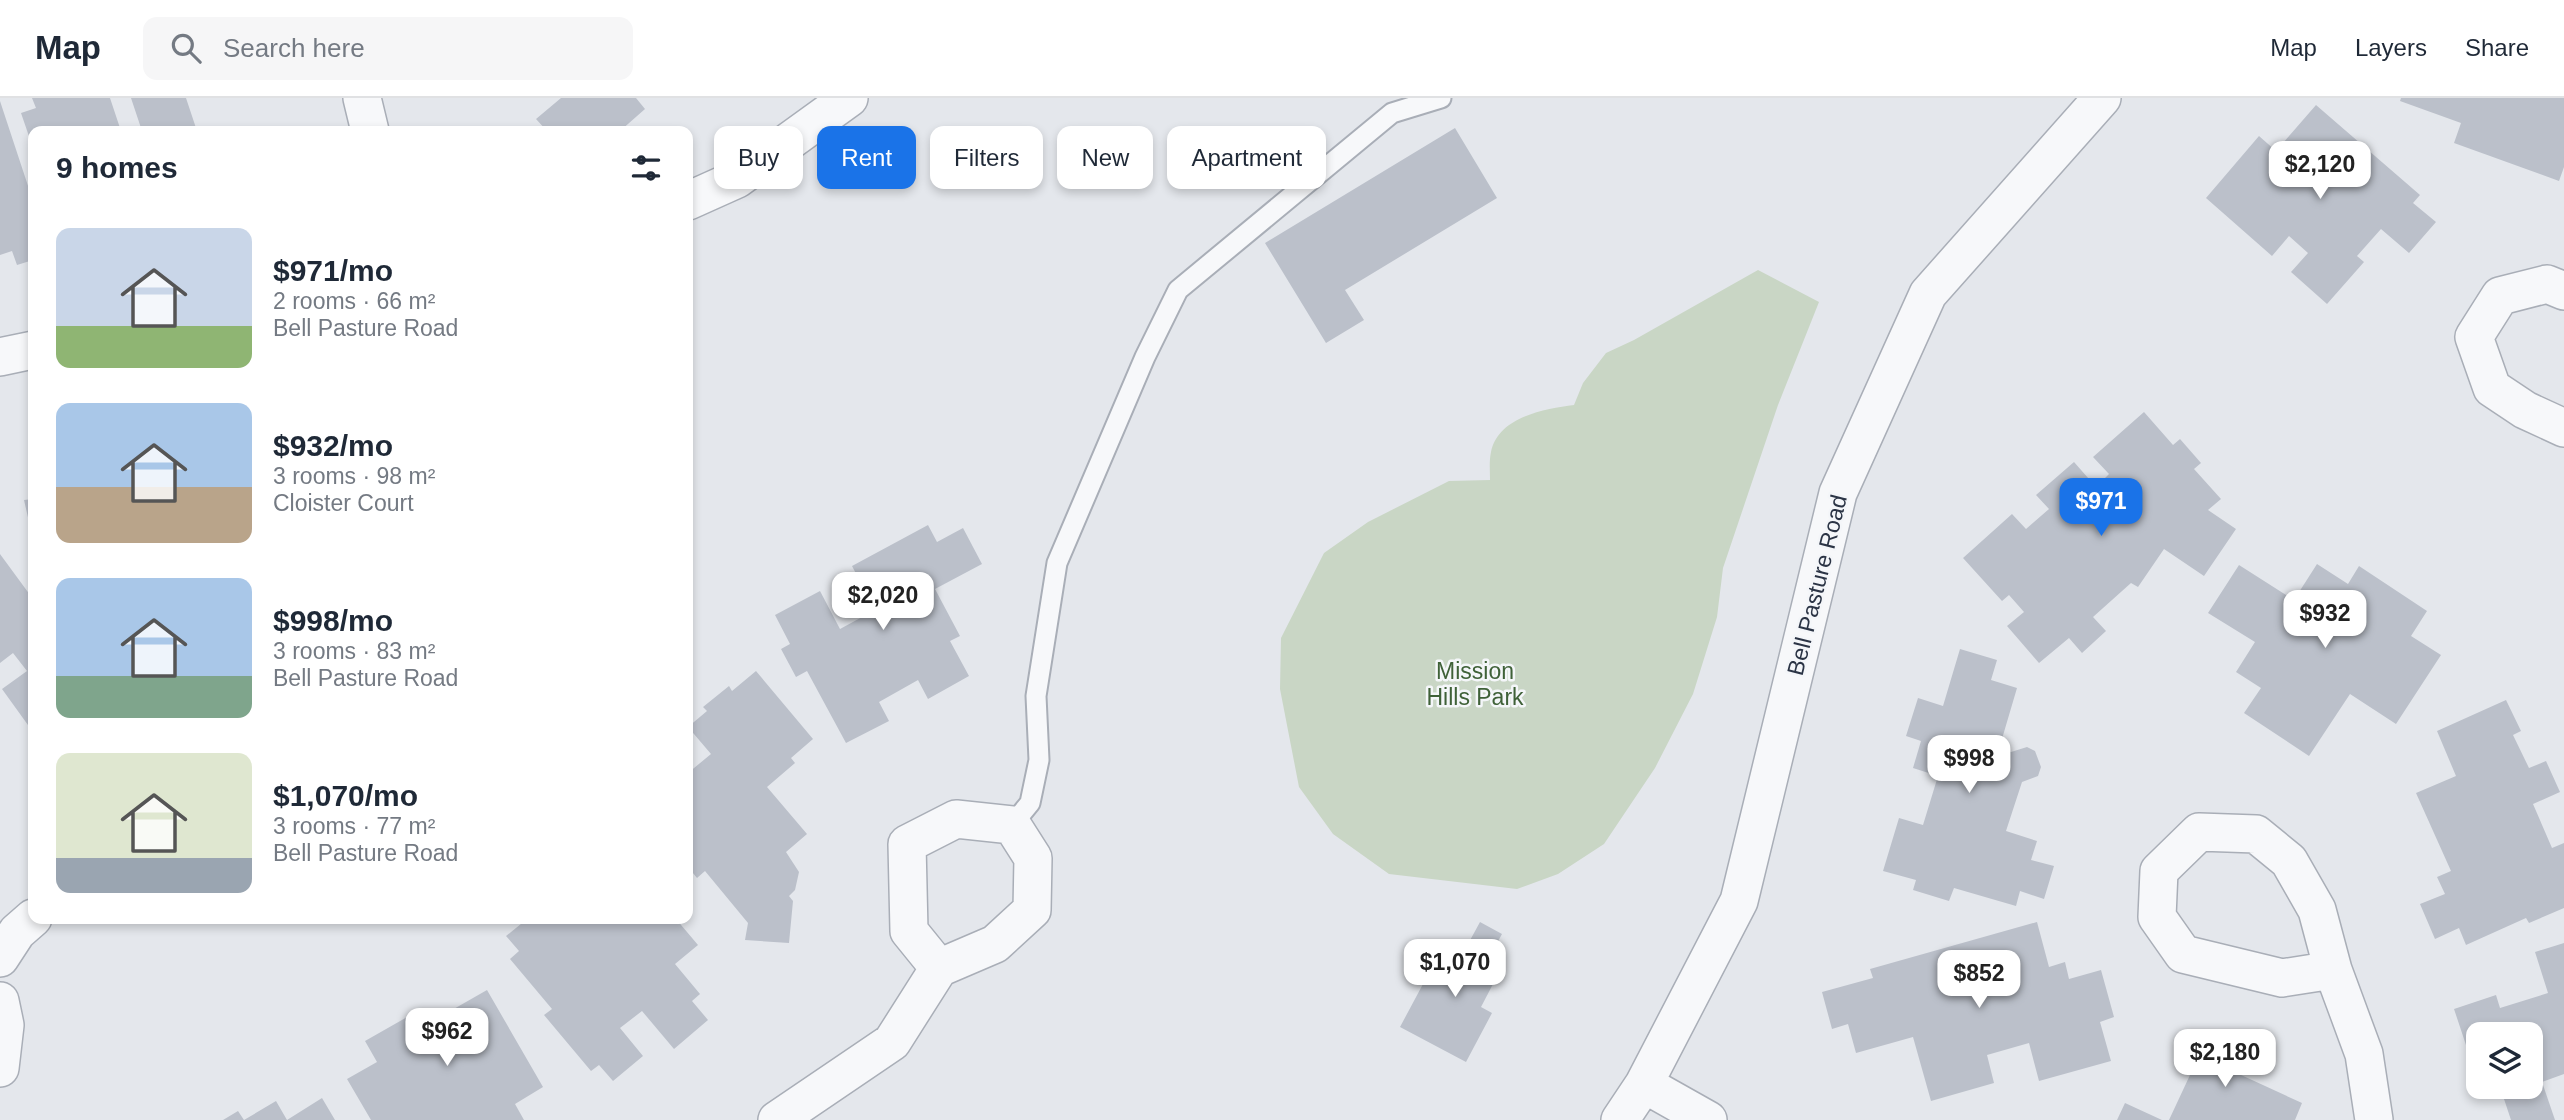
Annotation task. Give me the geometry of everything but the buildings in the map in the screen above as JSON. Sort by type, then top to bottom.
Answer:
[{"type":"street","points":[[362,98],[369,126]]},
{"type":"street","points":[[693,199],[737,179],[849,98]]},
{"type":"street","name":"Bell Pasture Road","points":[[1620,1120],[1644,1084],[1739,901],[1838,493],[1928,294],[2102,98]]},
{"type":"street","points":[[2564,291],[2547,284],[2500,296],[2474,337],[2492,388],[2525,411],[2564,429]]},
{"type":"street","points":[[0,357],[28,351]]},
{"type":"street","points":[[777,1120],[892,1042],[939,968],[995,944],[1032,909],[1032,858],[1012,825],[956,819],[907,844],[909,932],[939,968]]},
{"type":"street","points":[[2333,970],[2282,978],[2183,954],[2157,917],[2159,871],[2199,832],[2256,834],[2290,860],[2317,910],[2333,970],[2364,1054],[2374,1120]]},
{"type":"street","points":[[0,958],[17,932],[28,922]]},
{"type":"street","points":[[0,1001],[5,1025],[0,1068]]},
{"type":"street","points":[[1644,1084],[1708,1120]]},
{"type":"lane","points":[[1012,825],[1030,803],[1039,760],[1036,696],[1057,563],[1145,357],[1178,290],[1392,113],[1441,98]]},
{"type":"green space","name":"Mission Hills Park","points":[[1758,270],[1819,302],[1778,405],[1723,568],[1717,617],[1693,694],[1655,768],[1604,844],[1558,874],[1517,889],[1389,874],[1333,834],[1299,787],[1280,689],[1281,638],[1324,553],[1368,522],[1449,481],[1490,480],[1490,455],[1495,440],[1503,430],[1536,412],[1574,405],[1583,383],[1606,353]]}]
